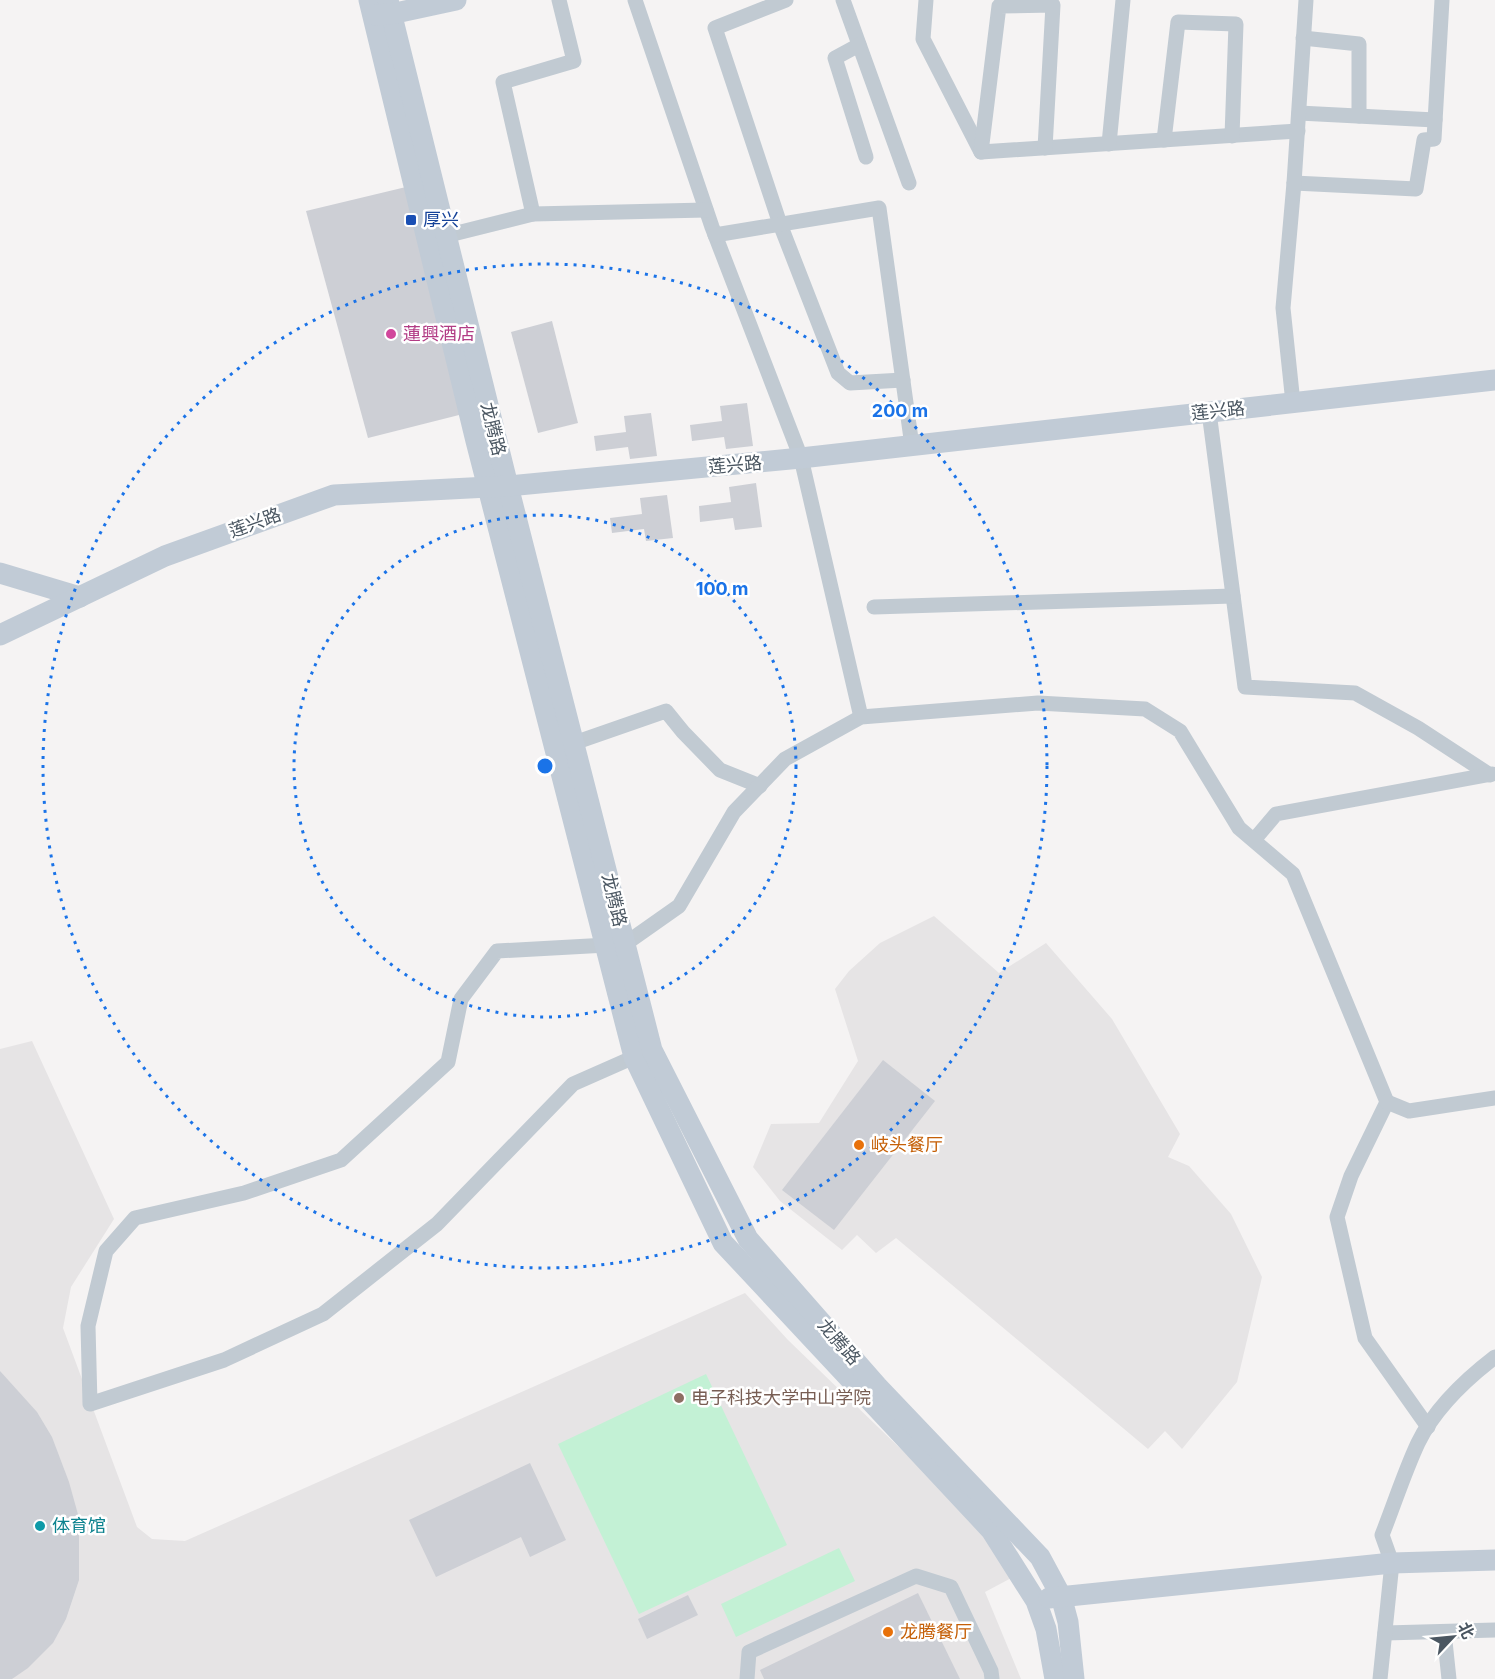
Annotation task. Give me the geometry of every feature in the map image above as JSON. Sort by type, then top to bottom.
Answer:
[{"type":"street","points":[[380,7],[456,0]]},
{"type":"street","points":[[533,214],[503,82],[573,61],[559,0]]},
{"type":"street","points":[[635,0],[715,235],[801,458],[861,717]]},
{"type":"street","points":[[786,0],[715,28],[780,224],[838,373],[850,383],[903,380]]},
{"type":"street","points":[[843,0],[909,183]]},
{"type":"street","points":[[926,0],[922,39],[981,152]]},
{"type":"street","points":[[1109,144],[1123,0]]},
{"type":"street","points":[[1293,403],[1283,308],[1306,0]]},
{"type":"street","points":[[1294,183],[1416,189],[1424,140],[1434,139],[1442,0]]},
{"type":"street","points":[[981,152],[999,6],[1053,4],[1045,148]]},
{"type":"street","name":"龙腾路","points":[[380,7],[445,236],[498,487],[574,743],[615,945]]},
{"type":"street","name":"龙腾路","points":[[380,7],[498,487],[643,1053],[723,1243],[992,1530],[1036,1601],[1046,1629],[1055,1679]]},
{"type":"street","points":[[1164,140],[1178,22],[1236,24],[1232,136]]},
{"type":"street","points":[[1303,38],[1359,44],[1359,116]]},
{"type":"street","points":[[859,45],[834,58],[866,157]]},
{"type":"street","points":[[1299,113],[1435,120]]},
{"type":"street","points":[[981,152],[1298,131]]},
{"type":"street","points":[[715,235],[879,208],[912,446]]},
{"type":"street","points":[[445,236],[533,214],[706,210]]},
{"type":"street","name":"莲兴路","points":[[0,635],[165,556],[334,495],[498,487],[801,458],[1495,380]]},
{"type":"street","points":[[1209,412],[1245,687],[1355,693],[1418,728],[1492,774]]},
{"type":"street","points":[[0,573],[80,597]]},
{"type":"street","points":[[874,607],[1233,596]]},
{"type":"street","points":[[643,1053],[573,1084],[437,1224],[323,1314],[224,1360],[90,1404],[88,1326],[106,1251],[135,1218],[244,1193],[341,1160],[448,1062],[461,999],[497,951],[615,945],[680,906],[734,812],[785,759],[861,717],[1038,703],[1145,710],[1180,731],[1239,828],[1293,874],[1387,1102],[1409,1111],[1495,1098]]},
{"type":"street","points":[[574,743],[666,711],[720,770],[760,786]]},
{"type":"street","points":[[1254,840],[1276,814],[1492,774]]},
{"type":"street","name":"龙腾路","points":[[643,1053],[748,1239],[878,1386],[1040,1557],[1061,1596],[1068,1622],[1074,1679]]},
{"type":"street","points":[[1387,1102],[1351,1176],[1337,1217],[1365,1338],[1428,1427]]},
{"type":"street","points":[[1380,1679],[1392,1563],[1382,1535],[1418,1443],[1428,1427],[1470,1377],[1495,1357]]},
{"type":"street","points":[[1036,1601],[1061,1596],[1392,1563],[1495,1560]]},
{"type":"street","points":[[747,1679],[749,1652],[916,1576],[951,1587],[991,1671],[992,1679]]},
{"type":"street","points":[[1385,1633],[1495,1630]]},
{"type":"street","points":[[1444,1632],[1449,1679]]},
{"type":"shaded area","points":[[934,916],[999,973],[1046,943],[1112,1019],[1180,1134],[1168,1157],[1189,1166],[1231,1214],[1262,1277],[1237,1382],[1182,1449],[1165,1431],[1148,1449],[896,1238],[876,1253],[857,1235],[842,1250],[780,1201],[753,1167],[771,1124],[819,1123],[858,1061],[835,989],[849,971],[880,943]]},
{"type":"shaded area","name":"电子科技大学中山学院","points":[[32,1041],[114,1219],[71,1287],[63,1328],[137,1527],[152,1539],[185,1541],[745,1293],[788,1340],[908,1456],[964,1500],[1015,1576],[985,1592],[1021,1679],[0,1679],[0,1049]]},
{"type":"green space","points":[[706,1374],[787,1545],[639,1614],[558,1444]]},
{"type":"green space","points":[[839,1548],[855,1581],[736,1637],[721,1604]]},
{"type":"building","name":"蓮興酒店","points":[[406,187],[463,414],[368,438],[306,211]]},
{"type":"building","points":[[552,321],[578,423],[538,433],[511,332]]},
{"type":"building","points":[[747,403],[753,446],[726,449],[724,437],[692,441],[690,425],[722,421],[720,406]]},
{"type":"building","points":[[651,413],[657,456],[630,459],[628,447],[596,451],[594,436],[626,432],[624,416]]},
{"type":"building","points":[[756,483],[762,527],[735,530],[733,518],[700,522],[699,506],[731,502],[729,487]]},
{"type":"building","points":[[667,495],[673,538],[646,541],[644,529],[612,533],[610,518],[642,514],[640,498]]},
{"type":"building","name":"岐头餐厅","points":[[883,1060],[935,1101],[834,1230],[782,1190]]},
{"type":"building","name":"体育馆","points":[[0,1371],[37,1412],[52,1437],[69,1482],[79,1518],[79,1580],[66,1619],[53,1643],[28,1668],[12,1679],[0,1679]]},
{"type":"building","points":[[530,1463],[566,1540],[530,1557],[521,1537],[436,1577],[409,1520]]},
{"type":"building","name":"龙腾餐厅","points":[[918,1593],[960,1679],[764,1679],[760,1670]]},
{"type":"building","points":[[688,1595],[698,1615],[647,1639],[638,1619]]},
{"type":"place","name":"厚兴","points":[[411,220]]},
{"type":"place","name":"蓮興酒店","points":[[391,334]]},
{"type":"place","name":"岐头餐厅","points":[[859,1145]]},
{"type":"place","name":"电子科技大学中山学院","points":[[679,1398]]},
{"type":"place","name":"体育馆","points":[[40,1526]]},
{"type":"place","name":"龙腾餐厅","points":[[888,1632]]}]
